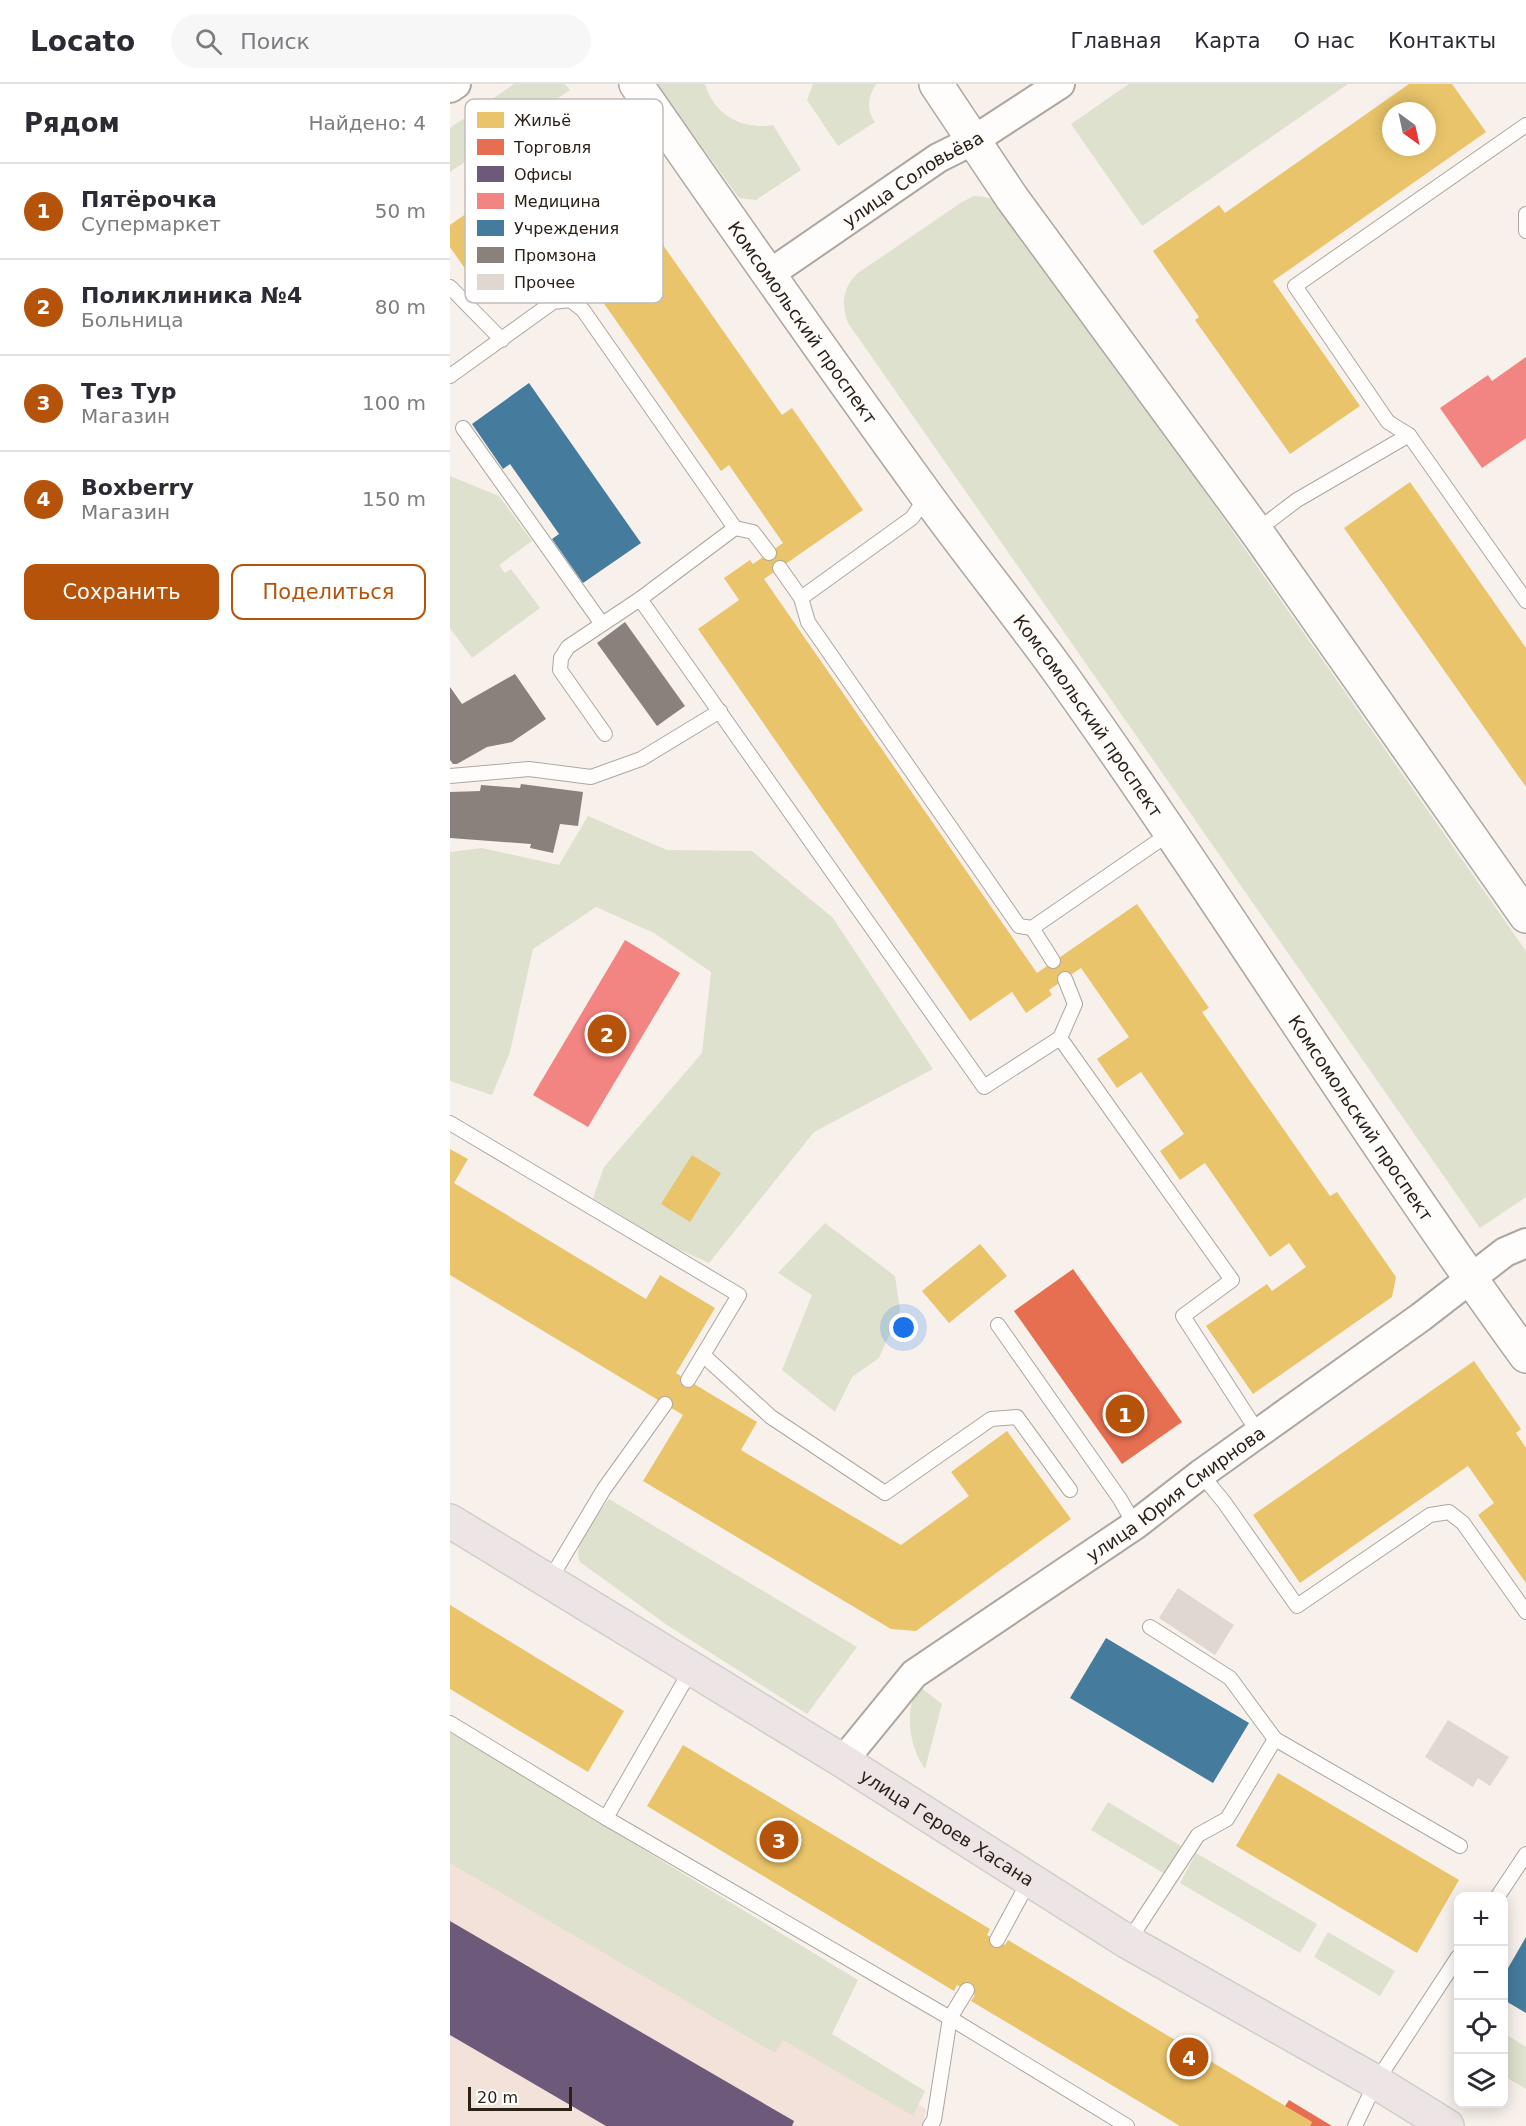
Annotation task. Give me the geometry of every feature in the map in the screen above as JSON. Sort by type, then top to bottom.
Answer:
[{"type":"main road","name":"улица Героев Хасана","points":[[450,1521],[843,1761],[1128,1942],[1376,2082],[1447,2126]]},
{"type":"street","points":[[450,88],[456,84]]},
{"type":"street","name":"Комсомольский проспект","points":[[636,84],[646,99]]},
{"type":"street","points":[[936,84],[1012,198],[1256,531],[1522,901]]},
{"type":"street","name":"улица Соловьёва","points":[[768,275],[938,158],[974,140],[1060,84]]},
{"type":"street","name":"Комсомольский проспект","points":[[663,123],[768,275],[927,496],[1059,672],[1170,833],[1469,1279],[1526,1356]]},
{"type":"street","name":"улица Юрия Смирнова","points":[[843,1761],[914,1674],[1135,1525],[1201,1474],[1421,1317],[1505,1252],[1526,1243]]},
{"type":"lane","points":[[1526,125],[1295,286],[1388,422],[1409,435],[1526,601]]},
{"type":"lane","points":[[1526,214],[1526,231]]},
{"type":"lane","points":[[450,287],[465,302]]},
{"type":"lane","points":[[466,303],[502,340]]},
{"type":"lane","points":[[450,376],[552,303]]},
{"type":"lane","points":[[574,303],[583,310],[735,528],[753,532],[769,553]]},
{"type":"lane","points":[[463,428],[602,624]]},
{"type":"lane","points":[[1256,531],[1297,500],[1409,435]]},
{"type":"lane","points":[[801,598],[912,518],[927,496]]},
{"type":"lane","points":[[605,734],[560,670],[561,658],[568,647],[640,599],[735,528]]},
{"type":"lane","points":[[780,568],[801,598],[808,622],[1019,926],[1032,928],[1170,833]]},
{"type":"lane","points":[[640,599],[984,1087],[1060,1038],[1075,1004],[1065,979]]},
{"type":"lane","points":[[450,776],[529,769],[591,777],[641,759],[720,711]]},
{"type":"lane","points":[[1032,928],[1053,962]]},
{"type":"lane","points":[[1060,1038],[1232,1280],[1183,1316],[1259,1434]]},
{"type":"lane","points":[[450,1123],[739,1295],[687,1380]]},
{"type":"lane","points":[[998,1325],[1120,1499],[1135,1525]]},
{"type":"lane","points":[[703,1355],[771,1417],[885,1493],[991,1419],[1017,1417],[1070,1490]]},
{"type":"lane","points":[[549,1581],[604,1490],[665,1404]]},
{"type":"lane","points":[[1201,1474],[1224,1502],[1297,1606],[1430,1515],[1449,1512],[1463,1523],[1526,1612]]},
{"type":"lane","points":[[1150,1627],[1230,1678],[1275,1738],[1460,1846]]},
{"type":"lane","points":[[606,1818],[692,1668]]},
{"type":"lane","points":[[450,1723],[606,1818],[950,2018],[1127,2126]]},
{"type":"lane","points":[[1128,1942],[1198,1835],[1227,1819],[1275,1738]]},
{"type":"lane","points":[[1501,1892],[1526,1854]]},
{"type":"lane","points":[[997,1940],[1030,1879]]},
{"type":"lane","points":[[1355,2126],[1376,2082],[1454,1963]]},
{"type":"lane","points":[[930,2126],[934,2120],[950,2018],[967,1990]]},
{"type":"shaded area","points":[[450,1820],[926,2109],[923,2126],[450,2126]]},
{"type":"green space","points":[[514,84],[565,84],[570,90],[557,99],[492,99]]},
{"type":"green space","points":[[657,84],[705,84],[715,104],[731,118],[751,125],[773,125],[801,170],[756,200],[739,198]]},
{"type":"green space","points":[[813,84],[876,84],[869,103],[875,122],[838,146],[807,100]]},
{"type":"green space","points":[[1129,84],[1348,84],[1142,226],[1071,124]]},
{"type":"green space","points":[[465,118],[465,162],[450,172],[450,128]]},
{"type":"green space","points":[[974,196],[993,199],[1008,210],[1526,951],[1526,1197],[1480,1228],[848,323],[844,309],[844,297],[849,284],[858,273]]},
{"type":"green space","points":[[450,476],[499,496],[532,541],[499,565],[505,573],[511,569],[540,608],[472,658],[450,628]]},
{"type":"green space","points":[[588,816],[667,850],[752,851],[833,918],[933,1069],[814,1132],[709,1263],[671,1246],[593,1198],[604,1167],[702,1053],[711,972],[654,933],[596,907],[533,949],[510,1052],[492,1095],[450,1081],[450,852],[482,848],[559,865]]},
{"type":"green space","points":[[825,1223],[895,1276],[900,1310],[879,1358],[852,1377],[835,1412],[782,1370],[812,1295],[778,1273]]},
{"type":"green space","points":[[609,1499],[857,1647],[807,1714],[667,1625],[580,1562],[578,1554],[582,1538]]},
{"type":"green space","points":[[920,1687],[942,1704],[925,1769],[915,1750],[910,1728],[911,1706]]},
{"type":"green space","points":[[450,1732],[858,1980],[832,2034],[925,2091],[913,2116],[783,2040],[775,2053],[450,1863]]},
{"type":"green space","points":[[1108,1802],[1181,1846],[1165,1874],[1091,1830]]},
{"type":"green space","points":[[1196,1853],[1317,1924],[1300,1953],[1180,1883]]},
{"type":"green space","points":[[1328,1932],[1395,1971],[1380,1996],[1314,1957]]},
{"type":"green space","points":[[1508,2036],[1526,2047],[1526,2089],[1508,2078]]},
{"type":"building: Жильё","points":[[1409,84],[1452,84],[1486,132],[1273,281],[1360,406],[1290,454],[1195,320],[1199,317],[1153,251],[1219,205],[1225,213],[1382,103],[1382,156],[1436,156],[1436,102],[1383,102]]},
{"type":"building: Жильё","points":[[465,214],[465,269],[450,247],[450,225]]},
{"type":"building: Жильё","points":[[663,245],[782,415],[792,408],[863,510],[764,579],[1037,973],[1137,904],[1209,1008],[1202,1012],[1330,1196],[1337,1192],[1396,1277],[1392,1297],[1253,1394],[1206,1326],[1267,1284],[1272,1291],[1306,1267],[1289,1243],[1270,1257],[1205,1163],[1180,1180],[1160,1151],[1184,1134],[1141,1072],[1117,1088],[1097,1059],[1129,1037],[1081,968],[1049,990],[1052,995],[1026,1013],[1012,992],[970,1021],[698,629],[739,600],[724,578],[750,560],[753,564],[783,543],[729,465],[721,471],[604,303],[663,303]]},
{"type":"building: Жильё","points":[[1410,482],[1526,648],[1526,787],[1344,528]]},
{"type":"building: Жильё","points":[[450,1149],[468,1159],[454,1183],[646,1299],[660,1275],[715,1308],[676,1373],[757,1422],[741,1450],[901,1545],[969,1496],[951,1472],[1007,1431],[1071,1519],[916,1631],[891,1629],[643,1481],[683,1415],[450,1275]]},
{"type":"building: Жильё","points":[[692,1155],[721,1173],[690,1222],[661,1204]]},
{"type":"building: Жильё","points":[[980,1244],[1007,1276],[949,1323],[922,1291]]},
{"type":"building: Жильё","points":[[1474,1361],[1521,1429],[1516,1433],[1526,1448],[1526,1583],[1478,1515],[1494,1503],[1468,1466],[1300,1583],[1253,1515]]},
{"type":"building: Жильё","points":[[450,1605],[624,1711],[588,1772],[450,1689]]},
{"type":"building: Жильё","points":[[683,1745],[990,1929],[987,1935],[1005,1945],[1008,1940],[1312,2122],[1310,2126],[1180,2126],[971,2001],[975,1995],[957,1985],[954,1991],[647,1806]]},
{"type":"building: Жильё","points":[[1278,1773],[1459,1880],[1417,1953],[1236,1846]]},
{"type":"building: Торговля","points":[[1073,1269],[1182,1422],[1122,1464],[1014,1311]]},
{"type":"building: Торговля","points":[[1289,2100],[1332,2126],[1310,2126],[1312,2122],[1285,2106]]},
{"type":"building: Офисы","points":[[450,1921],[794,2121],[792,2126],[606,2126],[450,2035]]},
{"type":"building: Медицина","points":[[1526,357],[1526,438],[1482,468],[1440,408],[1488,375],[1492,381]]},
{"type":"building: Медицина","points":[[625,940],[680,973],[588,1127],[533,1095]]},
{"type":"building: Учреждения","points":[[529,383],[641,543],[583,583],[552,539],[559,534],[510,464],[503,469],[472,424]]},
{"type":"building: Учреждения","points":[[1106,1638],[1249,1723],[1213,1783],[1070,1698]]},
{"type":"building: Учреждения","points":[[1526,1937],[1526,2013],[1508,2002],[1508,1968]]},
{"type":"building: Промзона","points":[[625,622],[685,706],[657,726],[597,643]]},
{"type":"building: Промзона","points":[[515,674],[546,719],[512,742],[487,747],[453,764],[450,760],[450,687],[462,704]]},
{"type":"building: Промзона","points":[[521,784],[583,792],[578,826],[560,824],[553,853],[530,848],[531,844],[450,838],[450,792],[480,791],[481,785],[520,788]]},
{"type":"building: Прочее","points":[[1178,1588],[1234,1625],[1215,1655],[1159,1618]]},
{"type":"building: Прочее","points":[[1448,1720],[1509,1757],[1490,1786],[1478,1778],[1473,1787],[1425,1757]]},
{"type":"place","name":"Поликлиника №4","points":[[607,1034]]},
{"type":"place","name":"Пятёрочка","points":[[1125,1414]]},
{"type":"place","name":"Тез Тур","points":[[779,1840]]},
{"type":"place","name":"Boxberry","points":[[1189,2057]]}]
